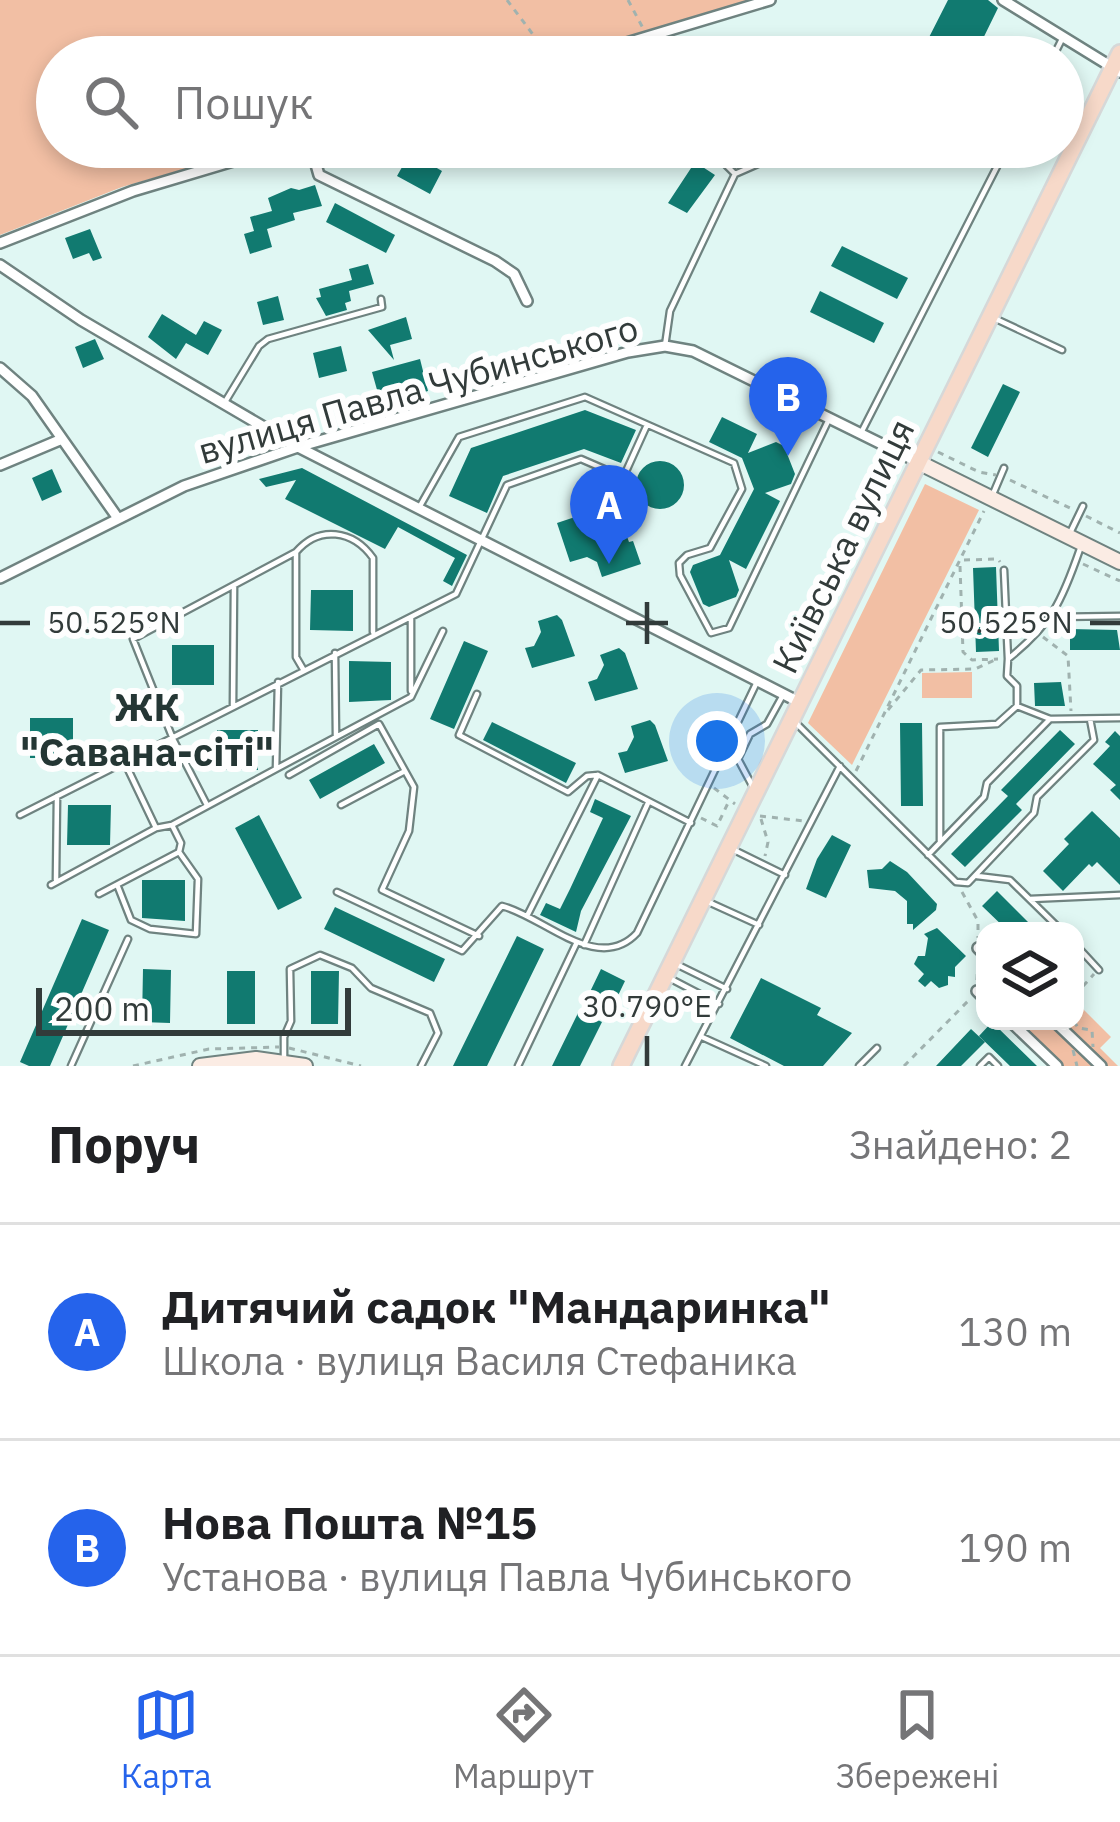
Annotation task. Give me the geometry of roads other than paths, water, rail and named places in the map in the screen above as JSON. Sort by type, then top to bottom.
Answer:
[{"type":"main road","name":"Київська вулиця","points":[[1084,132],[1118,65]]},
{"type":"main road","name":"Київська вулиця","points":[[622,1066],[728,847],[753,813],[755,792],[791,705],[1065,168]]},
{"type":"main road","points":[[922,454],[990,499],[1120,562]]},
{"type":"main road","points":[[200,1066],[256,1059],[305,1066]]},
{"type":"street","points":[[649,36],[770,0]]},
{"type":"street","points":[[1003,0],[1062,36]]},
{"type":"street","points":[[1084,47],[1118,65]]},
{"type":"street","points":[[0,243],[133,191],[210,168]]},
{"type":"street","points":[[317,168],[319,176],[495,261],[514,274],[527,301]]},
{"type":"street","points":[[0,265],[81,320],[298,447],[757,683],[791,705]]},
{"type":"street","name":"вулиця Павла Чубинського","points":[[0,578],[184,486],[298,447],[628,352],[665,346],[693,351],[861,434],[922,454]]},
{"type":"street","points":[[0,368],[32,396],[117,518]]},
{"type":"street","points":[[0,465],[62,439]]},
{"type":"street","points":[[1019,1030],[1057,1066]]},
{"type":"street","points":[[1064,1030],[1102,1066]]},
{"type":"lane","points":[[729,168],[735,174]]},
{"type":"lane","points":[[665,346],[670,311],[735,174],[749,168]]},
{"type":"lane","points":[[861,434],[996,168]]},
{"type":"lane","points":[[224,403],[268,339],[382,308],[381,299]]},
{"type":"lane","points":[[990,316],[1062,350]]},
{"type":"lane","points":[[419,509],[459,437],[585,397],[734,463],[742,489],[710,548],[687,555],[679,563],[680,575],[711,633],[729,628],[830,417]]},
{"type":"lane","points":[[634,508],[623,478],[647,425]]},
{"type":"lane","points":[[20,814],[456,594],[507,485],[581,459],[604,469]]},
{"type":"lane","points":[[990,499],[1003,472]]},
{"type":"lane","points":[[1008,659],[1040,634],[1052,617],[1076,560],[1081,510]]},
{"type":"lane","points":[[207,805],[173,739],[133,639],[296,552],[312,536],[328,532],[369,551],[374,562],[373,634]]},
{"type":"lane","points":[[296,552],[296,657],[303,669]]},
{"type":"lane","points":[[940,842],[940,728],[997,724],[1017,706],[1017,686],[1007,676],[1004,569]]},
{"type":"lane","points":[[233,706],[234,585]]},
{"type":"lane","points":[[410,615],[411,697]]},
{"type":"lane","points":[[1052,617],[1120,616]]},
{"type":"lane","points":[[57,796],[53,883],[411,697],[443,631]]},
{"type":"lane","points":[[335,653],[336,736]]},
{"type":"lane","points":[[276,769],[278,682]]},
{"type":"lane","points":[[337,892],[462,951],[502,906],[581,944],[621,946],[637,933],[757,683]]},
{"type":"lane","points":[[477,694],[459,735],[568,792],[587,776],[598,775],[648,803],[693,819]]},
{"type":"lane","points":[[755,792],[738,759],[750,734],[791,705],[840,766],[956,882],[968,883],[1034,813],[1037,797],[1094,740],[1090,719]]},
{"type":"lane","points":[[1017,706],[1050,719],[1120,718]]},
{"type":"lane","points":[[928,854],[984,797],[987,783],[1050,719]]},
{"type":"lane","points":[[289,775],[379,724],[414,788],[409,831],[382,890],[479,936]]},
{"type":"lane","points":[[124,763],[156,828]]},
{"type":"lane","points":[[685,1066],[840,766]]},
{"type":"lane","points":[[341,805],[405,771]]},
{"type":"lane","points":[[527,916],[598,775]]},
{"type":"lane","points":[[518,1066],[648,803]]},
{"type":"lane","points":[[99,894],[179,852],[182,844],[172,825]]},
{"type":"lane","points":[[728,847],[785,874]]},
{"type":"lane","points":[[118,885],[131,920],[150,929],[196,934],[199,879],[179,852]]},
{"type":"lane","points":[[977,876],[1010,880],[1053,922]]},
{"type":"lane","points":[[1030,899],[1120,895]]},
{"type":"lane","points":[[704,899],[759,926]]},
{"type":"lane","points":[[71,1066],[128,939]]},
{"type":"lane","points":[[1084,954],[1099,970]]},
{"type":"lane","points":[[284,1063],[284,1037],[291,1021],[290,970],[320,955],[352,968],[371,988],[430,1013],[438,1033],[422,1066]]},
{"type":"lane","points":[[669,970],[727,989]]},
{"type":"lane","points":[[669,970],[719,1004]]},
{"type":"lane","points":[[702,1037],[766,1066]]},
{"type":"lane","points":[[859,1066],[877,1048]]},
{"type":"lane","points":[[980,1066],[989,1057],[998,1066]]},
{"type":"place","name":"Нова Пошта №15","points":[[788,456]]},
{"type":"place","name":"Дитячий садок \"Мандаринка\"","points":[[609,564]]},
{"type":"district","name":"ЖК \"Савана-сіті\"","points":[[147,730]]}]
